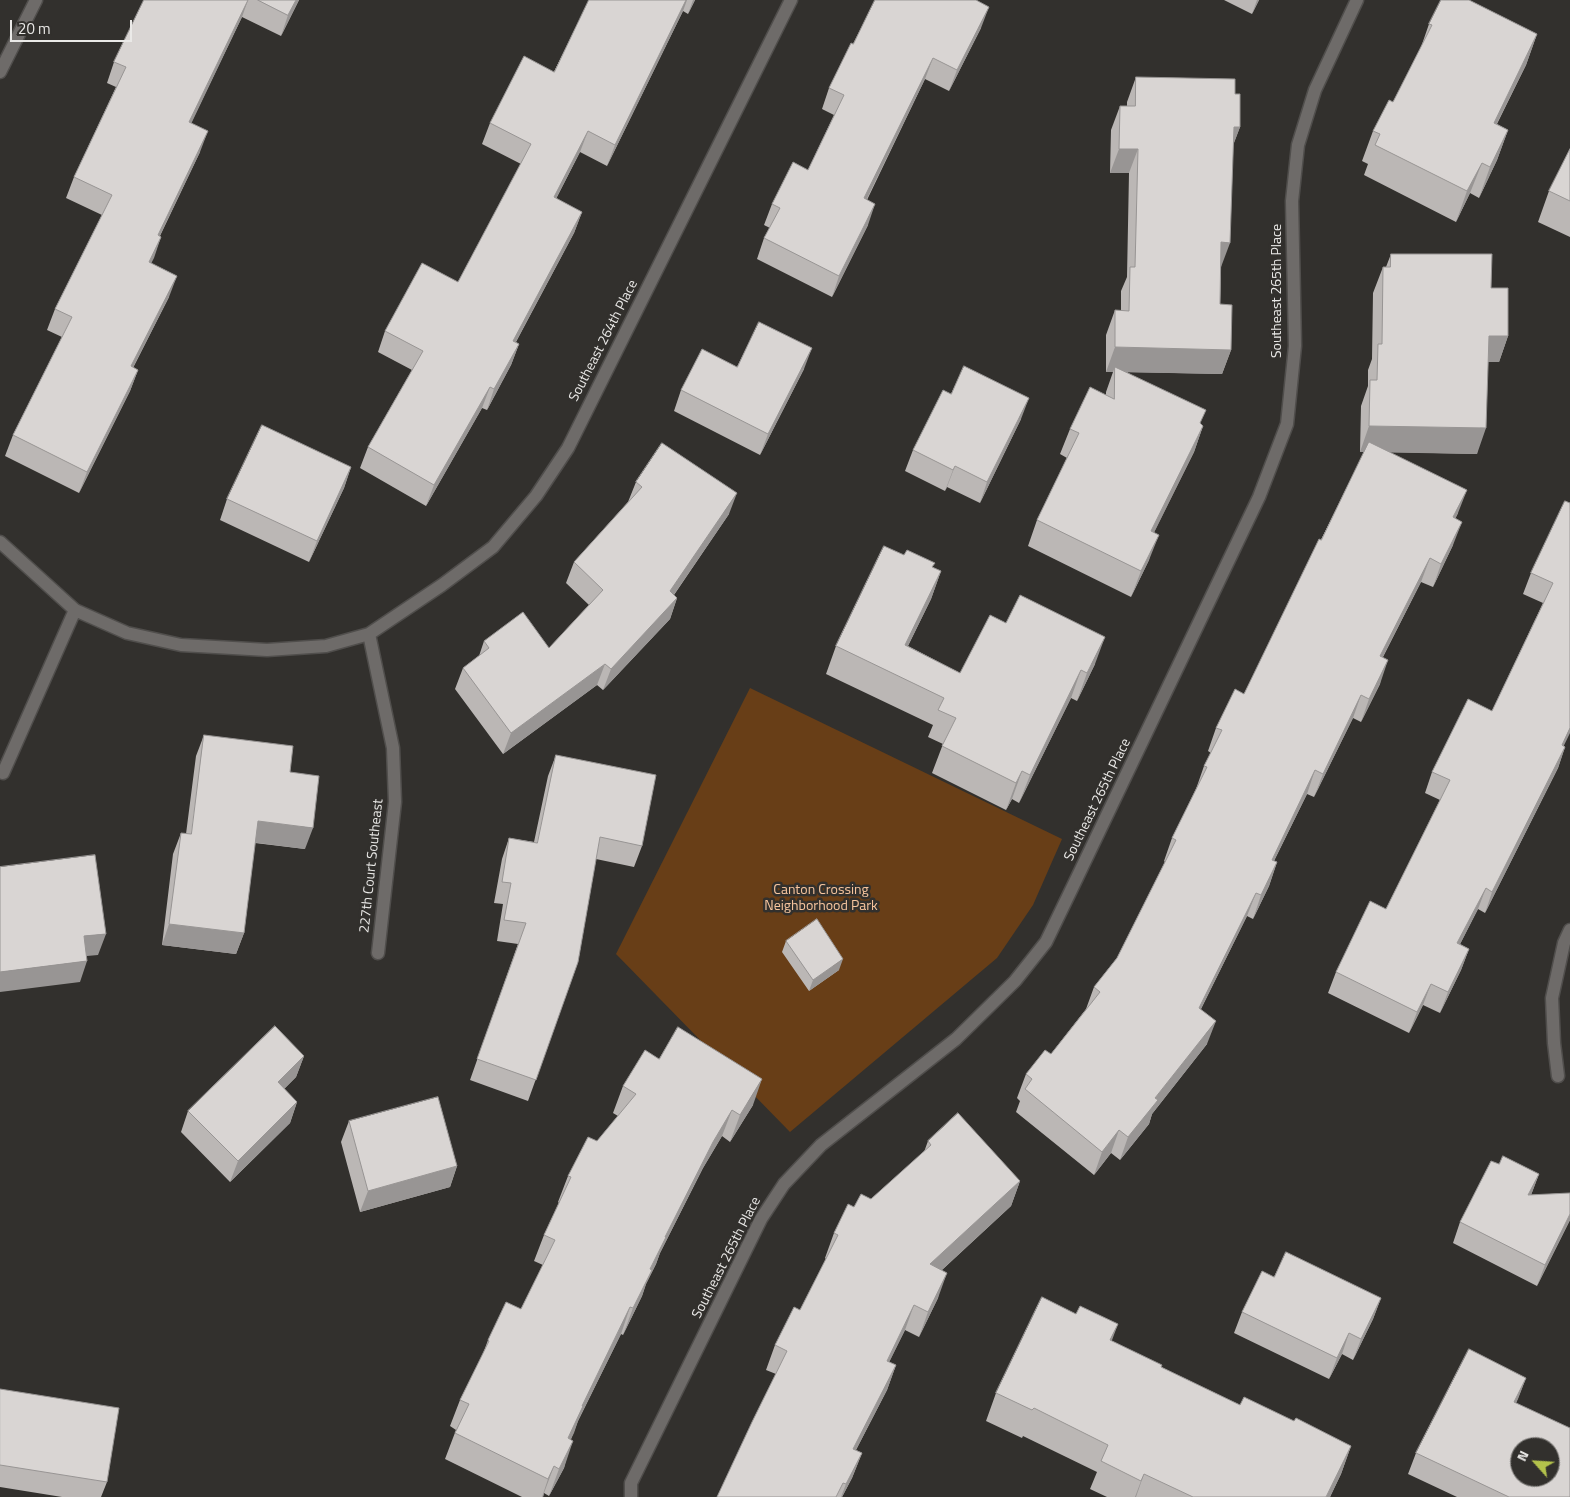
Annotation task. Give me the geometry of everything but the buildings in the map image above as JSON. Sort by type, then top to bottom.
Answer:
[{"type":"street","points":[[0,72],[36,0]]},
{"type":"street","name":"Southeast 264th Place","points":[[0,542],[75,610],[127,633],[182,645],[276,649],[326,646],[369,634],[442,585],[493,547],[541,488],[568,448],[791,0]]},
{"type":"street","name":"Southeast 265th Place","points":[[630,1497],[631,1483],[761,1219],[784,1184],[821,1146],[956,1039],[1015,981],[1046,942],[1259,497],[1287,424],[1296,346],[1292,201],[1298,145],[1314,90],[1358,0]]},
{"type":"street","points":[[3,773],[75,610]]},
{"type":"street","name":"227th Court Southeast","points":[[369,634],[393,748],[396,802],[378,953]]},
{"type":"street","points":[[1558,1076],[1552,998],[1564,943],[1570,930]]},
{"type":"green space","name":"Canton Crossing Neighborhood Park","points":[[750,688],[1062,839],[1033,905],[997,958],[790,1132],[616,954]]}]
